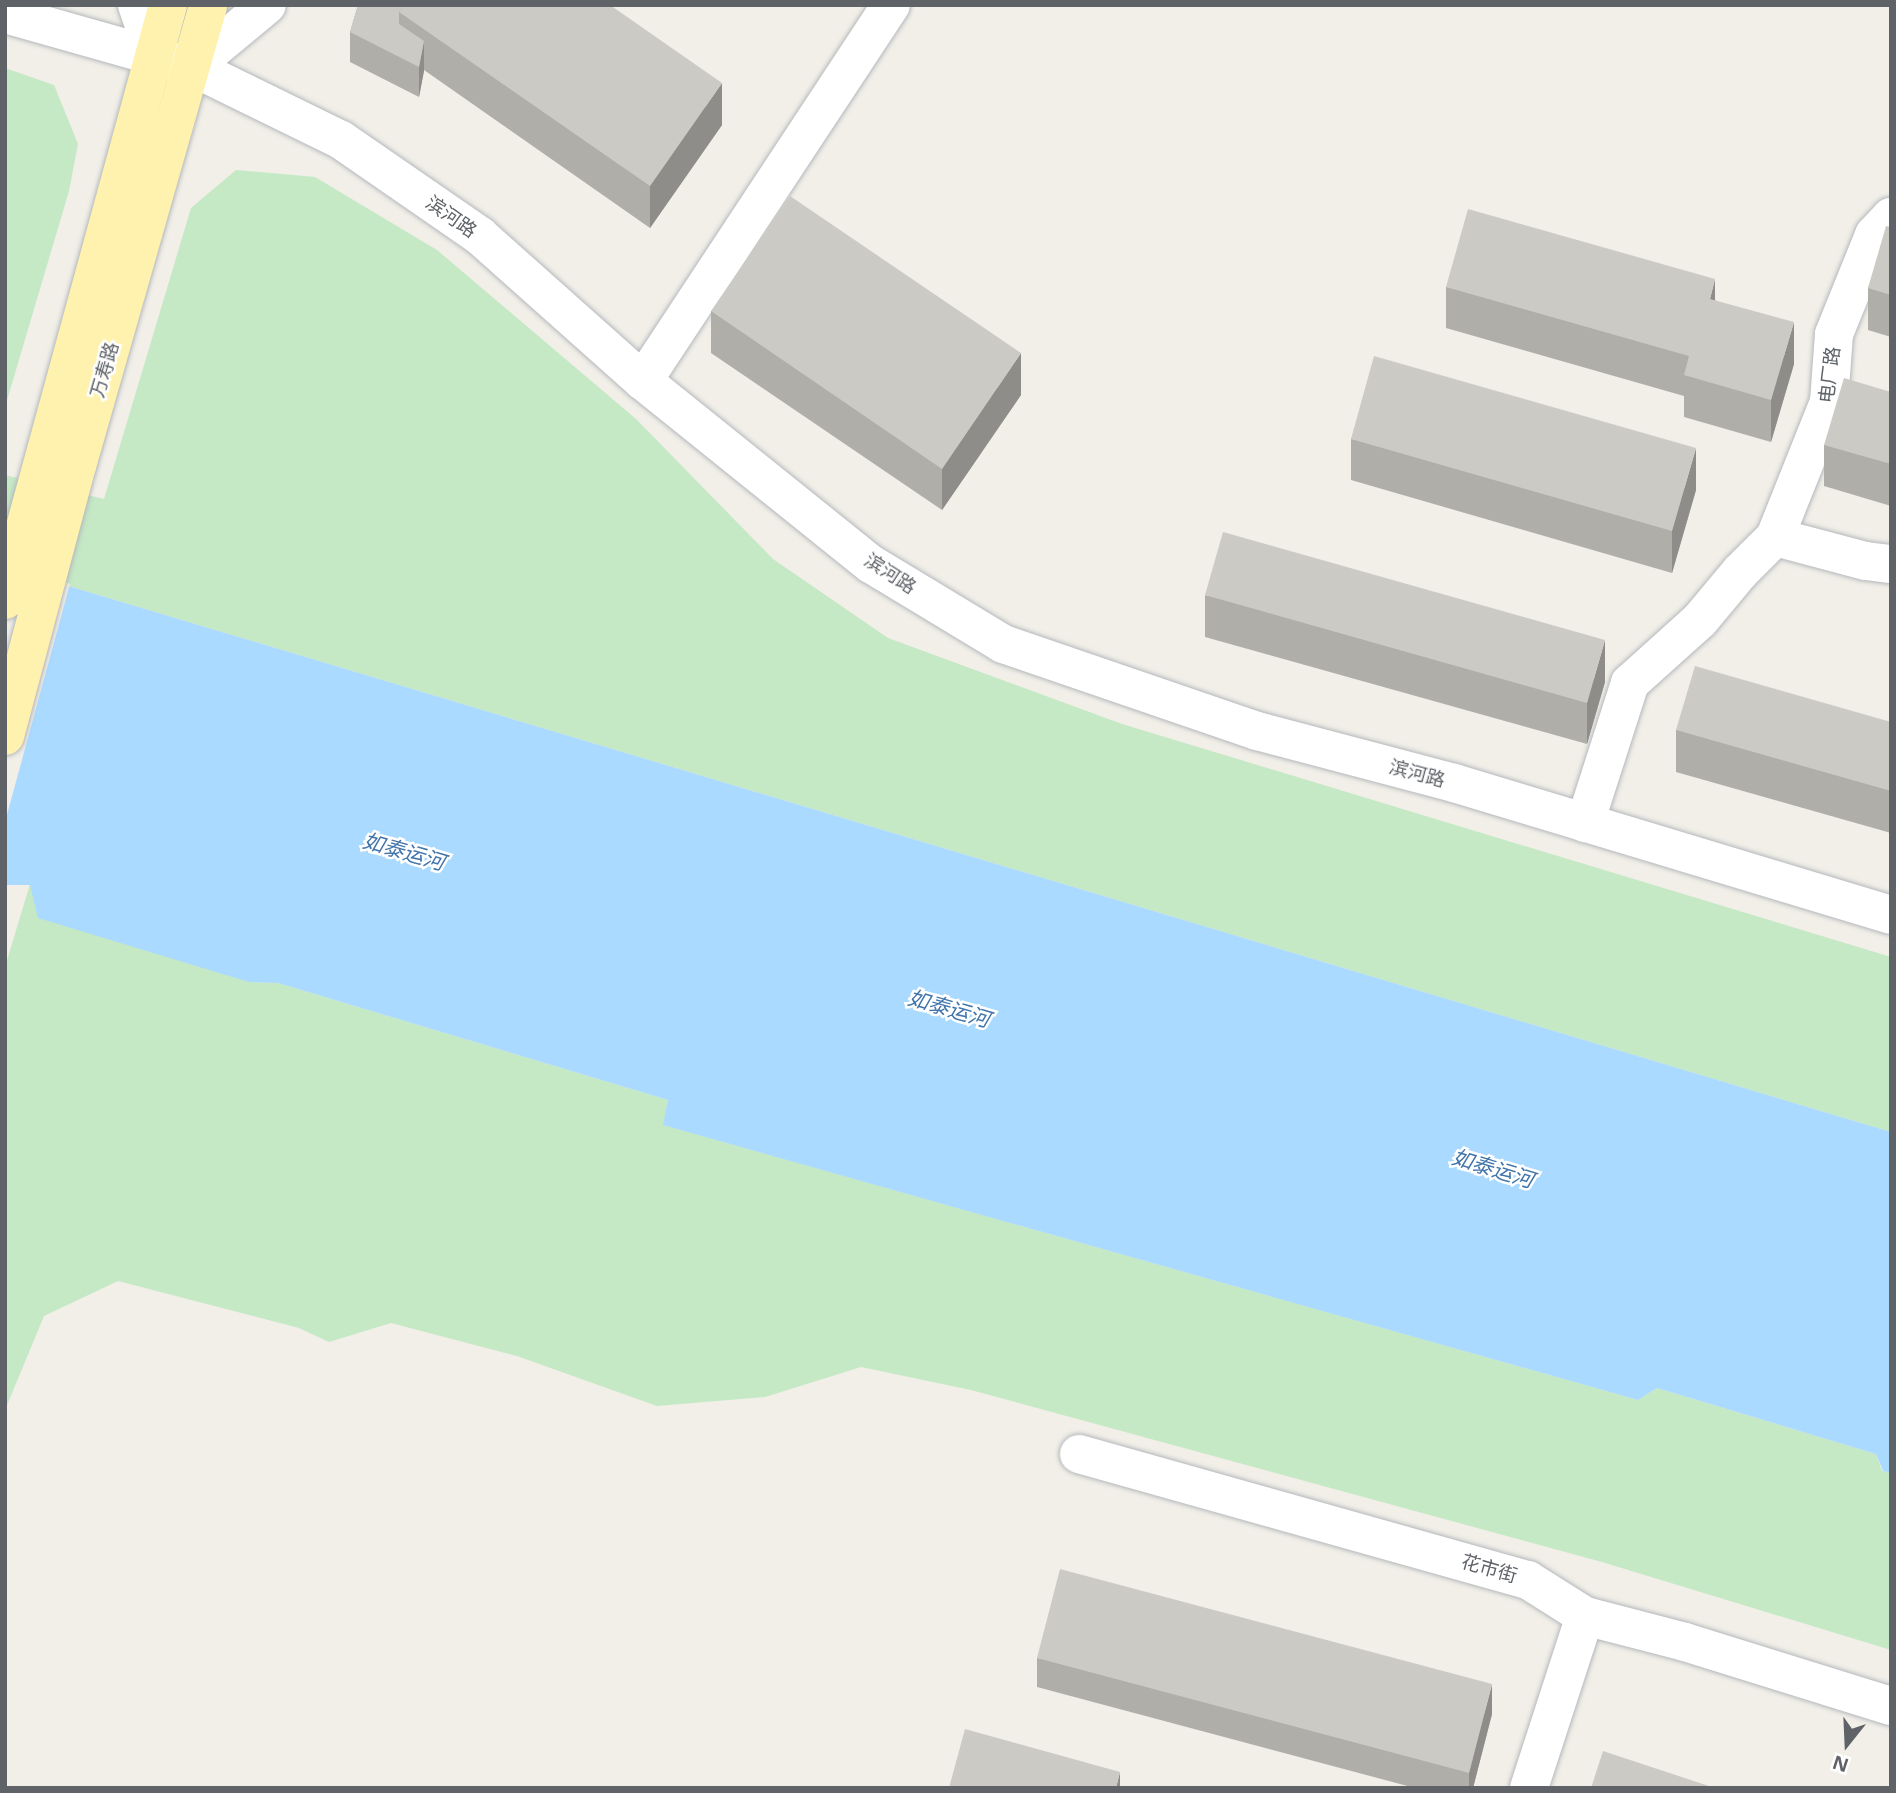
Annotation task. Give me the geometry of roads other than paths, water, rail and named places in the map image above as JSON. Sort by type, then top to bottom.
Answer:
[{"type":"main road","name":"万寿路","points":[[5,736],[60,462],[169,5]]},
{"type":"main road","name":"万寿路","points":[[5,600],[60,462],[192,67],[208,5]]},
{"type":"street","points":[[137,5],[155,58]]},
{"type":"street","points":[[192,67],[267,5]]},
{"type":"street","points":[[643,381],[891,5]]},
{"type":"street","name":"滨河路","points":[[5,14],[192,67],[341,140],[480,236],[643,381],[871,564],[1003,644],[1257,731],[1454,783],[1891,915]]},
{"type":"street","name":"电厂路","points":[[1775,537],[1829,402],[1834,334],[1874,235],[1891,217]]},
{"type":"street","points":[[1586,823],[1630,683],[1700,620],[1740,572],[1775,537],[1866,561],[1891,564]]},
{"type":"street","name":"花市街","points":[[1079,1454],[1528,1580],[1585,1616],[1685,1642],[1891,1706]]},
{"type":"street","points":[[1529,1788],[1585,1616]]},
{"type":"water","name":"如泰运河","points":[[5,567],[1891,1132],[1891,1473],[1883,1471],[1876,1454],[1657,1388],[1638,1400],[663,1125],[668,1100],[278,983],[249,982],[38,918],[30,885],[5,885]]}]
